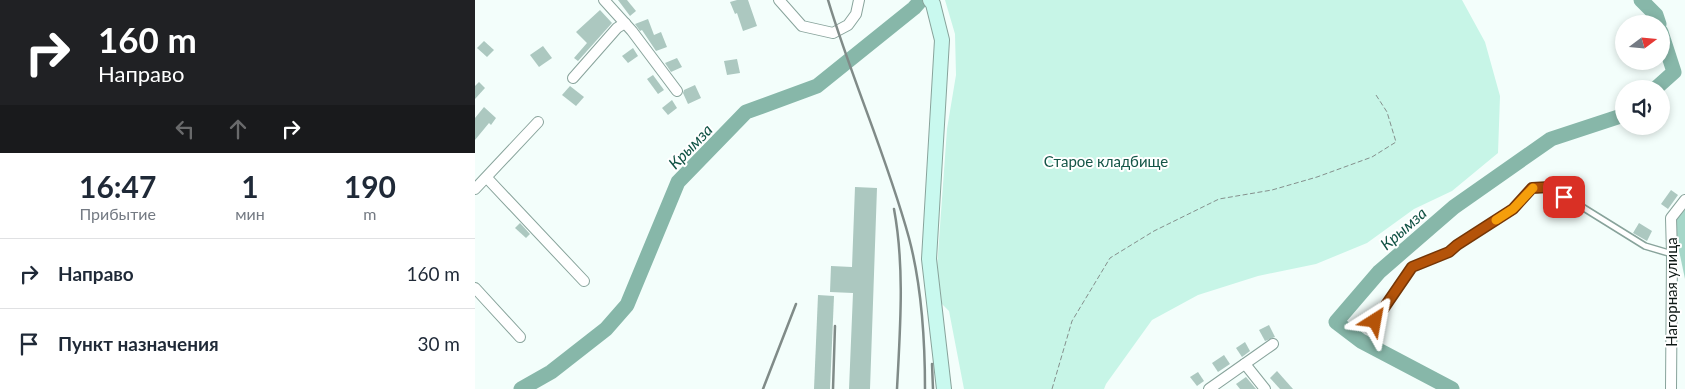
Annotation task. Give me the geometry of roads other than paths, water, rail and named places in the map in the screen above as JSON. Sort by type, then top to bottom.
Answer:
[{"type":"street","points":[[604,0],[625,23],[677,91]]},
{"type":"street","points":[[779,0],[802,26],[833,33],[848,26],[856,14],[859,0]]},
{"type":"street","points":[[932,2],[942,40],[929,259],[944,389]]},
{"type":"street","points":[[573,78],[617,28],[625,23]]},
{"type":"street","points":[[475,189],[538,122]]},
{"type":"street","points":[[487,178],[584,281]]},
{"type":"street","name":"Нагорная улица","points":[[1671,389],[1671,218],[1685,200]]},
{"type":"street","points":[[475,288],[520,338]]},
{"type":"street","points":[[1209,389],[1273,344]]},
{"type":"street","points":[[1245,364],[1265,389]]},
{"type":"lane","points":[[1375,321],[1412,267],[1449,252],[1513,209],[1532,188],[1550,187],[1645,246],[1672,254]]},
{"type":"waterway","name":"Крымза","points":[[521,389],[551,372],[606,329],[627,305],[678,182],[746,112],[817,86],[914,8],[921,0]]},
{"type":"waterway","name":"Крымза","points":[[1641,0],[1656,15]]},
{"type":"waterway","name":"Крымза","points":[[1665,80],[1674,72],[1670,60]]},
{"type":"waterway","name":"Крымза","points":[[1452,389],[1361,341],[1336,322],[1379,272],[1454,207],[1551,139],[1615,118]]},
{"type":"railway","points":[[828,0],[909,238],[917,275],[922,313],[925,389]]},
{"type":"railway","points":[[894,209],[901,276],[897,389]]},
{"type":"railway","points":[[763,389],[796,304]]},
{"type":"railway","points":[[833,389],[835,326]]},
{"type":"railway","points":[[932,364],[933,389]]},
{"type":"park label","name":"Старое кладбище","points":[[1106,161]]}]
